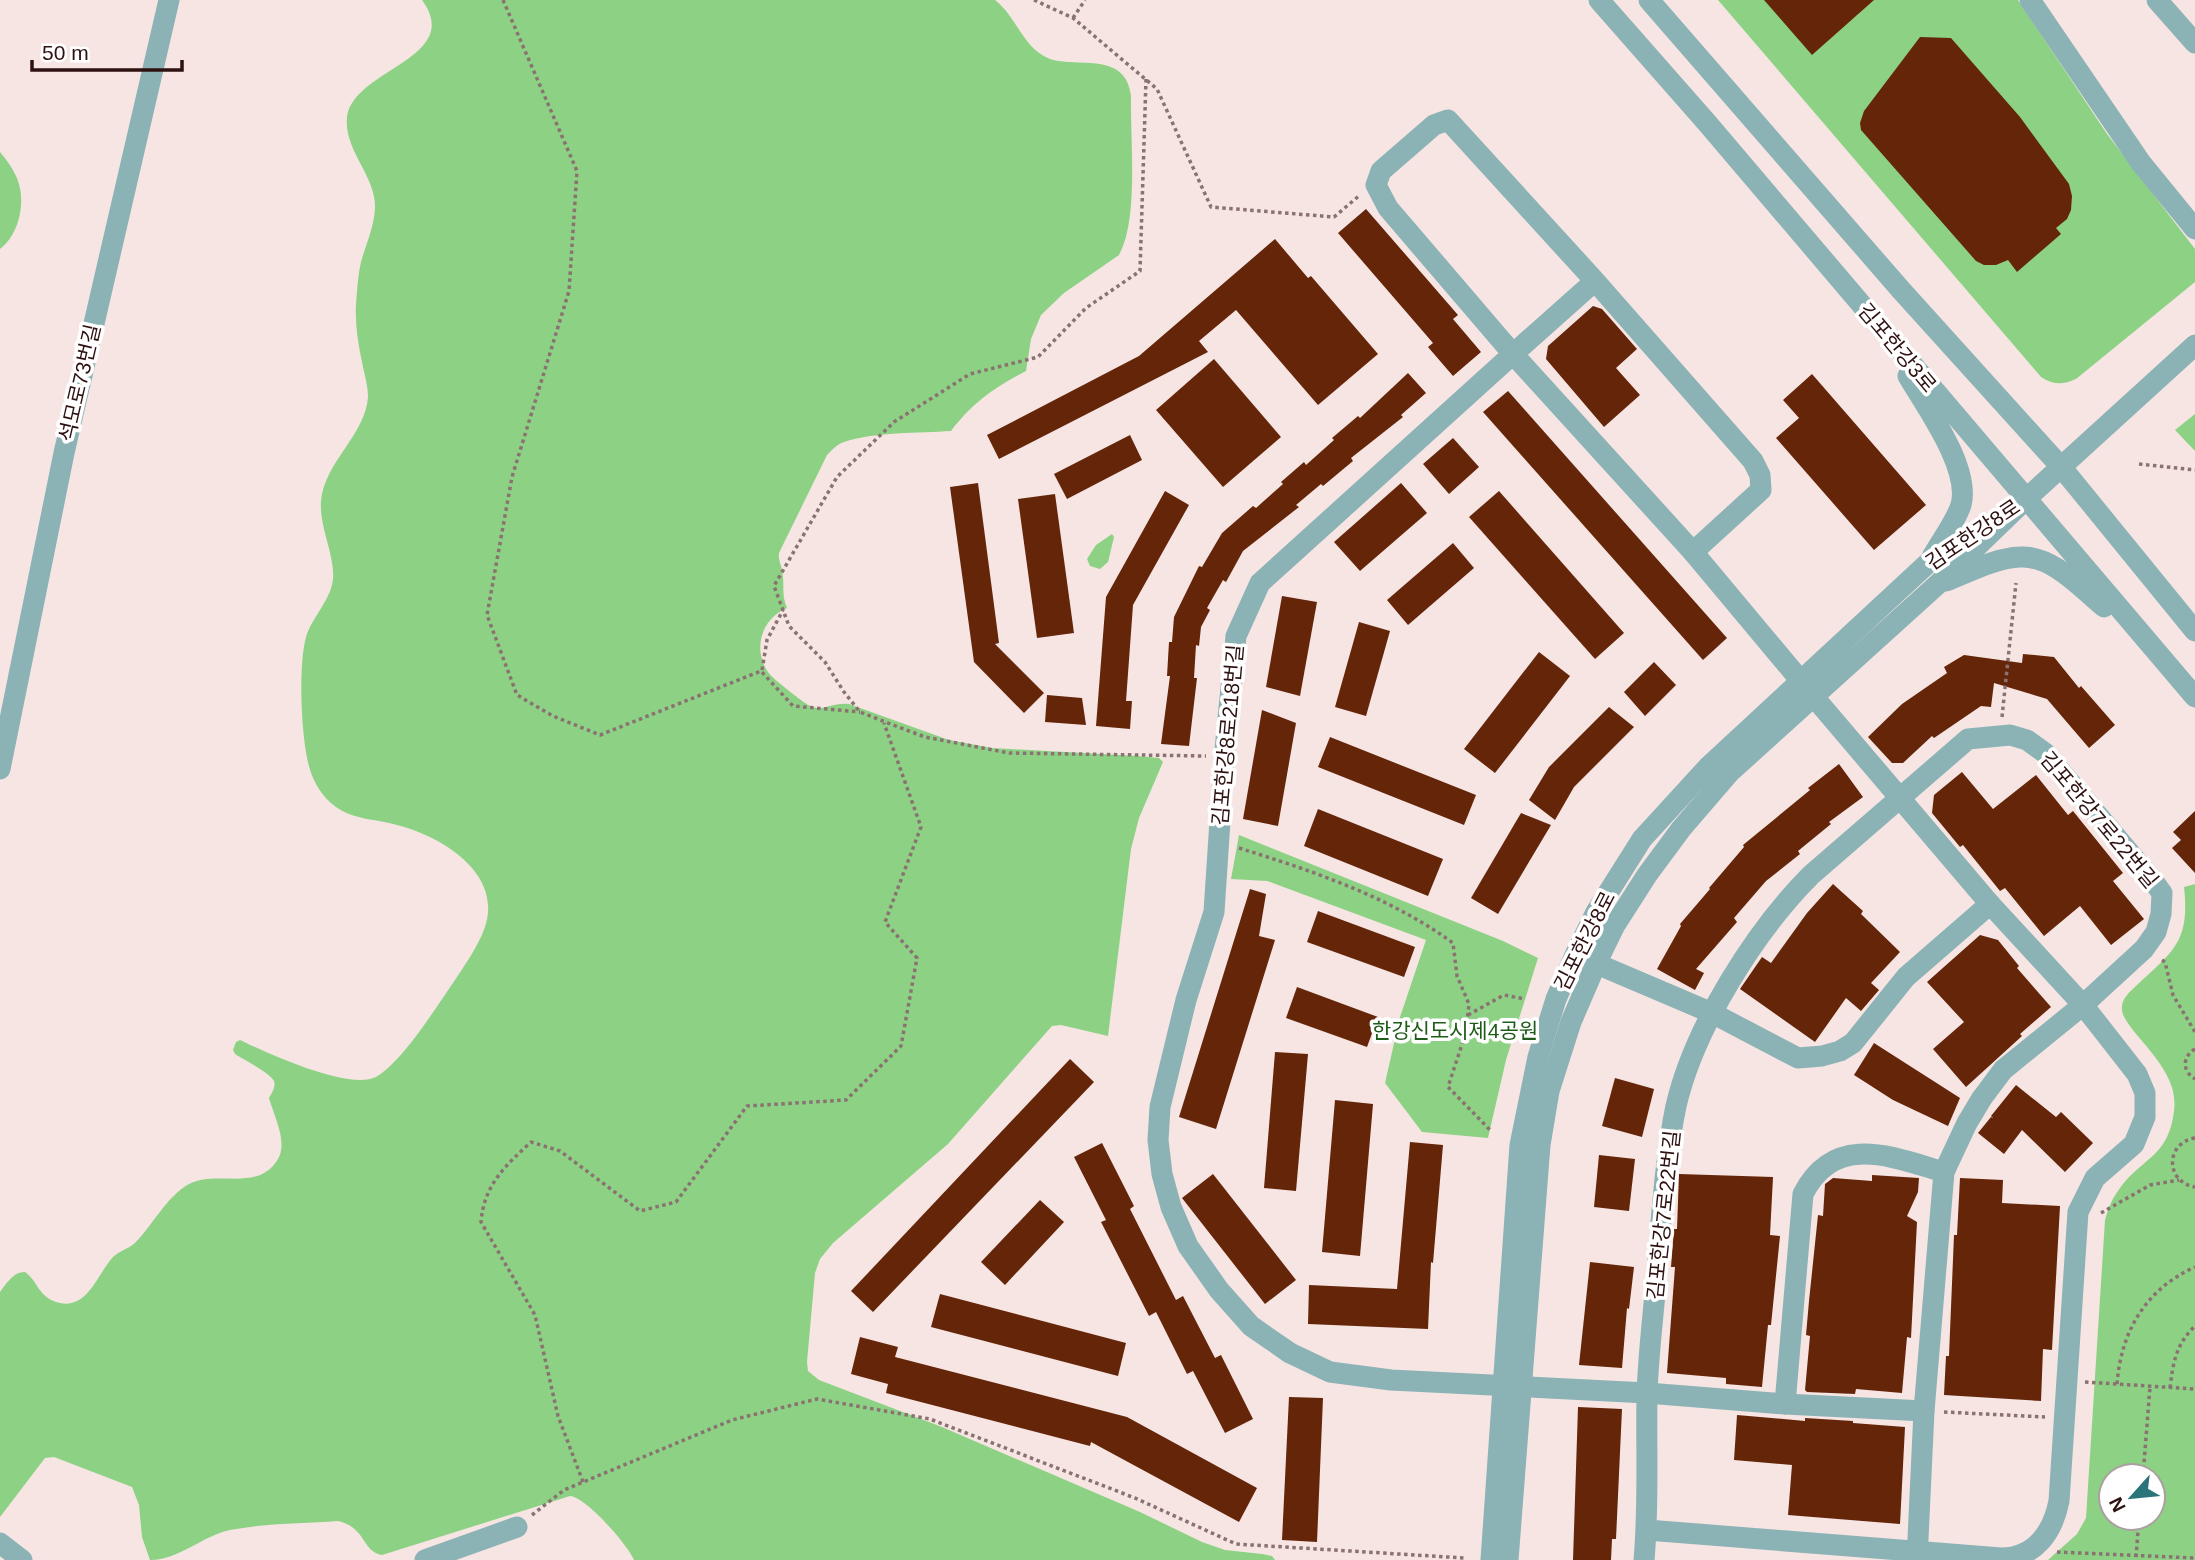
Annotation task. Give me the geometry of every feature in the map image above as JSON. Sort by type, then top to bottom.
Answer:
[{"type":"street","name":"석모로73번길","points":[[0,769],[64,453],[169,0]]},
{"type":"street","name":"김포한강3로","points":[[1599,0],[1708,124],[2195,697]]},
{"type":"street","name":"김포한강3로","points":[[1649,0],[1901,290],[2062,468],[2195,631]]},
{"type":"street","points":[[2030,0],[2141,163],[2195,229]]},
{"type":"street","points":[[2157,0],[2195,43]]},
{"type":"street","points":[[1693,552],[1761,490],[1760,475],[1753,461],[1595,281],[1448,120],[1434,125],[1381,171],[1376,185],[1388,208],[1513,354],[1693,552],[1800,680]]},
{"type":"street","name":"김포한강8로218번길","points":[[1595,281],[1260,583],[1236,636],[1214,912],[1182,1014],[1160,1107],[1158,1140],[1162,1174],[1171,1207],[1188,1246],[1219,1290],[1251,1326],[1290,1353],[1331,1372],[1391,1380],[1929,1411]]},
{"type":"street","points":[[1878,326],[1941,432],[1957,468],[1962,487],[1961,504],[1928,563]]},
{"type":"street","name":"김포한강8로","points":[[1491,1560],[1540,1145],[1549,1091],[1571,1022],[1615,925],[1681,829],[1730,772],[1938,584],[2026,499],[2195,345]]},
{"type":"street","name":"김포한강8로","points":[[1508,1560],[1520,1145],[1538,1057],[1556,999],[1575,955],[1596,912],[1642,839],[1708,767],[1928,563],[2026,499]]},
{"type":"street","points":[[1938,584],[1996,562],[2021,557],[2040,559],[2061,571],[2145,640]]},
{"type":"street","points":[[1647,1530],[1917,1556],[2010,1558],[2036,1546],[2047,1535],[2055,1520],[2059,1501],[2078,1212],[2095,1178],[2134,1143],[2145,1118],[2145,1093],[2137,1074],[2083,1005],[1990,904],[1814,697]]},
{"type":"street","name":"김포한강7로22번길","points":[[1644,1560],[1647,1530],[1647,1393],[1665,1171],[1677,1105],[1698,1038],[1758,938],[1788,899],[1811,875],[1968,739],[2001,735],[2027,740],[2045,753],[2151,878],[2162,894],[2161,914],[2156,932],[2144,949],[2083,1005],[2003,1070],[1967,1123],[1944,1172],[1917,1556]]},
{"type":"street","points":[[1575,955],[1712,1013],[1798,1058],[1840,1052],[1853,1043],[1906,977],[1990,904]]},
{"type":"street","points":[[1785,1404],[1803,1194],[1810,1181],[1844,1156],[1870,1153],[1883,1154],[1944,1172]]},
{"type":"street","points":[[425,1560],[517,1527]]},
{"type":"street","points":[[0,1543],[22,1560]]},
{"type":"path","points":[[503,0],[577,171],[569,291],[512,477],[487,615],[517,695],[553,716],[600,735],[761,671]]},
{"type":"path","points":[[1034,0],[1073,18],[1157,89],[1211,207],[1334,217],[1361,195]]},
{"type":"path","points":[[1073,18],[1085,0]]},
{"type":"path","points":[[860,712],[825,662],[789,626],[774,586],[837,477],[894,422],[970,374],[1038,357],[1086,308],[1140,271],[1146,79]]},
{"type":"path","points":[[2139,464],[2195,470]]},
{"type":"path","points":[[2001,735],[2016,583]]},
{"type":"path","points":[[761,671],[767,640],[782,610]]},
{"type":"path","points":[[761,671],[793,706],[860,712],[925,737],[1009,753],[1219,756]]},
{"type":"path","points":[[583,1482],[558,1416],[535,1315],[481,1222],[482,1206],[502,1168],[531,1142],[560,1152],[639,1211],[676,1202],[747,1106],[846,1100],[901,1046],[917,958],[885,922],[921,827],[884,721]]},
{"type":"path","points":[[1236,847],[1316,872],[1426,923],[1453,943],[1457,976],[1469,1004],[1466,1032],[1448,1087],[1490,1130]]},
{"type":"path","points":[[2154,956],[2165,962],[2173,995],[2195,1032]]},
{"type":"path","points":[[1468,1015],[1504,995],[1525,999]]},
{"type":"path","points":[[2195,1049],[2188,1055],[2185,1064],[2188,1073],[2195,1079]]},
{"type":"path","points":[[2195,1138],[2185,1141],[2173,1153],[2172,1169],[2179,1180],[2195,1187]]},
{"type":"path","points":[[2092,1215],[2103,1213],[2150,1185],[2179,1180]]},
{"type":"path","points":[[2117,1384],[2128,1336],[2141,1311],[2159,1287],[2195,1267]]},
{"type":"path","points":[[2171,1388],[2174,1361],[2181,1340],[2195,1326]]},
{"type":"path","points":[[2078,1381],[2195,1389]]},
{"type":"path","points":[[2144,1462],[2150,1387]]},
{"type":"path","points":[[517,1527],[564,1490],[732,1420],[817,1399],[930,1419],[1135,1498],[1236,1544],[1464,1558]]},
{"type":"path","points":[[1929,1411],[2051,1418]]},
{"type":"path","points":[[2136,1557],[2138,1532]]},
{"type":"path","points":[[2046,1551],[2195,1558]]},
{"type":"path","points":[[2080,1554],[2080,1560]]},
{"type":"green space","points":[[422,0],[995,0],[1033,48],[1041,54],[1050,59],[1111,67],[1120,72],[1127,82],[1131,96],[1131,200],[1125,240],[1119,255],[1064,293],[1041,315],[1031,339],[1026,371],[985,396],[951,431],[869,436],[835,447],[827,455],[779,553],[787,608],[771,619],[766,627],[760,644],[761,654],[768,672],[807,704],[820,708],[849,704],[949,740],[992,748],[1137,756],[1159,758],[1163,762],[1139,818],[1131,849],[1108,1036],[1061,1025],[1052,1026],[948,1144],[833,1243],[820,1259],[815,1273],[807,1362],[808,1371],[819,1380],[942,1427],[1140,1512],[1202,1542],[1225,1550],[1272,1556],[1275,1560],[634,1560],[606,1523],[586,1504],[570,1496],[382,1555],[370,1549],[354,1529],[338,1521],[230,1530],[171,1556],[150,1560],[142,1537],[139,1505],[132,1487],[54,1457],[45,1458],[0,1517],[0,1292],[8,1282],[17,1274],[25,1272],[43,1294],[53,1301],[78,1301],[113,1257],[135,1243],[167,1204],[189,1184],[200,1180],[248,1178],[270,1169],[278,1159],[282,1145],[269,1098],[274,1081],[262,1070],[235,1054],[233,1050],[236,1042],[240,1040],[328,1075],[364,1080],[376,1077],[396,1060],[418,1034],[471,956],[485,927],[488,908],[485,890],[477,874],[464,860],[449,848],[414,830],[350,814],[326,799],[311,772],[302,720],[301,683],[306,637],[329,594],[333,579],[321,501],[330,473],[360,424],[368,397],[357,334],[356,305],[360,267],[372,227],[375,206],[370,184],[350,141],[347,118],[353,101],[367,87],[418,50],[429,36],[431,20]]},
{"type":"green space","points":[[1718,0],[2018,0],[2107,134],[2195,249],[2195,282],[2076,379],[2058,383],[2045,380]]},
{"type":"green space","points":[[0,152],[16,176],[21,205],[17,225],[0,249]]},
{"type":"green space","points":[[2195,414],[2195,451],[2175,430]]},
{"type":"green space","points":[[1112,534],[1114,537],[1108,562],[1100,569],[1090,566],[1087,559],[1096,545]]},
{"type":"green space","name":"한강신도시제4공원","points":[[1239,835],[1503,941],[1538,958],[1506,1060],[1488,1138],[1422,1132],[1385,1083],[1400,1017],[1426,940],[1267,881],[1231,879]]},
{"type":"green space","points":[[2195,884],[2195,1560],[2048,1560],[2077,1534],[2086,1518],[2105,1220],[2118,1191],[2166,1139],[2174,1111],[2174,1094],[2168,1078],[2160,1063],[2129,1026],[2122,1006],[2127,995],[2177,944],[2182,933],[2184,887]]},
{"type":"building","points":[[1764,0],[1874,0],[1812,55]]},
{"type":"building","points":[[1920,37],[1951,38],[2020,117],[2069,184],[2071,210],[2067,219],[2056,228],[2061,234],[2017,272],[2008,260],[1996,265],[1984,265],[1976,261],[1861,130],[1864,111]]},
{"type":"building","points":[[1366,209],[1458,315],[1453,319],[1481,352],[1453,376],[1428,347],[1433,343],[1338,233]]},
{"type":"building","points":[[1275,239],[1308,278],[1311,276],[1378,354],[1318,405],[1236,310],[1199,341],[1208,352],[999,459],[987,435],[1139,356]]},
{"type":"building","points":[[1593,306],[1602,309],[1637,349],[1616,368],[1640,395],[1604,427],[1546,359],[1548,346]]},
{"type":"building","points":[[1214,359],[1281,437],[1223,487],[1156,410]]},
{"type":"building","points":[[1408,373],[1426,393],[1401,415],[1403,417],[1351,458],[1353,461],[1323,486],[1321,484],[1296,505],[1299,507],[1243,551],[1226,582],[1223,580],[1207,608],[1210,610],[1201,627],[1199,646],[1196,645],[1194,678],[1197,678],[1189,746],[1161,744],[1170,676],[1167,676],[1169,642],[1172,642],[1174,617],[1199,566],[1202,567],[1222,533],[1253,506],[1256,508],[1304,462],[1306,465],[1334,440],[1332,438],[1358,416],[1360,418]]},
{"type":"building","points":[[1812,374],[1926,505],[1874,550],[1776,438],[1799,418],[1783,400]]},
{"type":"building","points":[[1508,391],[1727,638],[1703,660],[1483,412]]},
{"type":"building","points":[[1130,435],[1142,460],[1067,499],[1054,474]]},
{"type":"building","points":[[1453,438],[1479,467],[1449,494],[1423,464]]},
{"type":"building","points":[[978,483],[999,643],[995,644],[1044,693],[1024,713],[974,662],[950,487]]},
{"type":"building","points":[[1401,483],[1427,513],[1360,571],[1334,542]]},
{"type":"building","points":[[1165,491],[1189,505],[1133,605],[1126,701],[1132,701],[1130,729],[1096,726],[1106,597]]},
{"type":"building","points":[[1499,491],[1624,633],[1595,659],[1469,517]]},
{"type":"building","points":[[1055,494],[1074,633],[1037,638],[1018,499]]},
{"type":"building","points":[[1453,543],[1474,568],[1408,625],[1387,600]]},
{"type":"building","points":[[1282,596],[1317,602],[1300,696],[1266,687]]},
{"type":"building","points":[[1359,622],[1390,631],[1366,716],[1335,707]]},
{"type":"building","points":[[1539,652],[1570,676],[1495,773],[1464,749]]},
{"type":"building","points":[[2023,654],[2054,657],[2115,725],[2089,748],[2047,699],[1994,683],[1991,707],[1981,706],[1934,738],[1932,736],[1903,763],[1892,763],[1868,737],[1902,704],[1947,673],[1944,667],[1964,655],[2022,663]]},
{"type":"building","points":[[1654,662],[1676,685],[1645,716],[1624,692]]},
{"type":"building","points":[[1047,695],[1082,698],[1086,725],[1045,722]]},
{"type":"building","points":[[1609,707],[1634,727],[1574,787],[1555,820],[1529,800],[1549,767]]},
{"type":"building","points":[[1262,710],[1296,723],[1278,826],[1243,819]]},
{"type":"building","points":[[1330,737],[1476,795],[1464,825],[1318,767]]},
{"type":"building","points":[[1839,764],[1863,797],[1829,822],[1831,824],[1798,851],[1800,854],[1766,881],[1734,918],[1737,922],[1696,969],[1704,973],[1695,990],[1657,969],[1680,924],[1743,845]]},
{"type":"building","points":[[1962,772],[1993,809],[2036,775],[2068,815],[2073,811],[2123,873],[2113,881],[2144,919],[2111,945],[2080,906],[2044,936],[2005,888],[2000,891],[1963,845],[1960,847],[1932,813],[1934,795]]},
{"type":"building","points":[[1318,809],[1443,859],[1428,896],[1304,846]]},
{"type":"building","points":[[2195,811],[2195,873],[2172,848],[2181,840],[2173,832]]},
{"type":"building","points":[[1521,813],[1551,825],[1498,914],[1471,898]]},
{"type":"building","points":[[1833,884],[1863,911],[1861,914],[1900,952],[1871,983],[1879,990],[1861,1011],[1846,998],[1815,1042],[1740,989],[1762,957],[1771,963],[1807,913]]},
{"type":"building","points":[[1250,889],[1266,894],[1259,936],[1275,940],[1216,1129],[1179,1117]]},
{"type":"building","points":[[1318,911],[1415,947],[1404,977],[1307,942]]},
{"type":"building","points":[[1980,935],[1998,940],[2019,966],[2017,968],[2051,1007],[1966,1087],[1933,1049],[1964,1022],[1927,982]]},
{"type":"building","points":[[1297,987],[1378,1017],[1367,1047],[1286,1018]]},
{"type":"building","points":[[1874,1043],[1960,1098],[1948,1126],[1893,1100],[1854,1075]]},
{"type":"building","points":[[1275,1052],[1308,1054],[1296,1191],[1264,1188]]},
{"type":"building","points":[[1070,1059],[1094,1082],[873,1312],[851,1291]]},
{"type":"building","points":[[1615,1078],[1654,1089],[1642,1137],[1602,1126]]},
{"type":"building","points":[[2016,1085],[2056,1117],[2061,1112],[2093,1143],[2065,1172],[2022,1130],[2004,1154],[1978,1133],[1991,1117],[1993,1118],[1991,1116]]},
{"type":"building","points":[[1335,1100],[1373,1104],[1360,1256],[1322,1252]]},
{"type":"building","points":[[1410,1142],[1443,1145],[1433,1263],[1431,1262],[1428,1329],[1308,1324],[1309,1285],[1397,1289]]},
{"type":"building","points":[[1102,1143],[1134,1206],[1130,1209],[1176,1300],[1183,1296],[1215,1358],[1221,1355],[1253,1419],[1225,1433],[1193,1371],[1187,1374],[1156,1312],[1149,1316],[1101,1222],[1106,1220],[1074,1157]]},
{"type":"building","points":[[1599,1155],[1635,1159],[1629,1211],[1594,1207]]},
{"type":"building","points":[[1213,1174],[1296,1280],[1265,1304],[1182,1198]]},
{"type":"building","points":[[1679,1174],[1773,1177],[1770,1235],[1780,1236],[1762,1387],[1726,1384],[1726,1378],[1667,1373],[1675,1267],[1671,1267],[1674,1229],[1677,1229]]},
{"type":"building","points":[[1872,1175],[1919,1178],[1918,1192],[1907,1216],[1917,1222],[1911,1338],[1907,1337],[1902,1393],[1856,1389],[1855,1394],[1807,1392],[1805,1390],[1810,1336],[1806,1335],[1818,1215],[1823,1216],[1825,1184],[1833,1178],[1872,1181]]},
{"type":"building","points":[[1960,1178],[2003,1180],[2002,1203],[2060,1206],[2052,1350],[2043,1349],[2041,1401],[1944,1395],[1946,1356],[1949,1356],[1954,1235],[1957,1235]]},
{"type":"building","points":[[1040,1200],[1064,1222],[1005,1285],[981,1262]]},
{"type":"building","points":[[1590,1262],[1634,1267],[1629,1309],[1627,1308],[1622,1368],[1579,1365]]},
{"type":"building","points":[[940,1294],[1126,1343],[1118,1376],[931,1327]]},
{"type":"building","points":[[860,1337],[898,1347],[895,1357],[1127,1417],[1257,1488],[1239,1522],[1091,1442],[1090,1446],[886,1393],[888,1384],[851,1374]]},
{"type":"building","points":[[1289,1397],[1323,1398],[1317,1542],[1282,1540]]},
{"type":"building","points":[[1578,1407],[1622,1409],[1616,1539],[1612,1539],[1611,1560],[1573,1560]]},
{"type":"building","points":[[1737,1415],[1805,1421],[1805,1418],[1853,1421],[1905,1427],[1900,1524],[1788,1515],[1792,1465],[1734,1460]]}]
